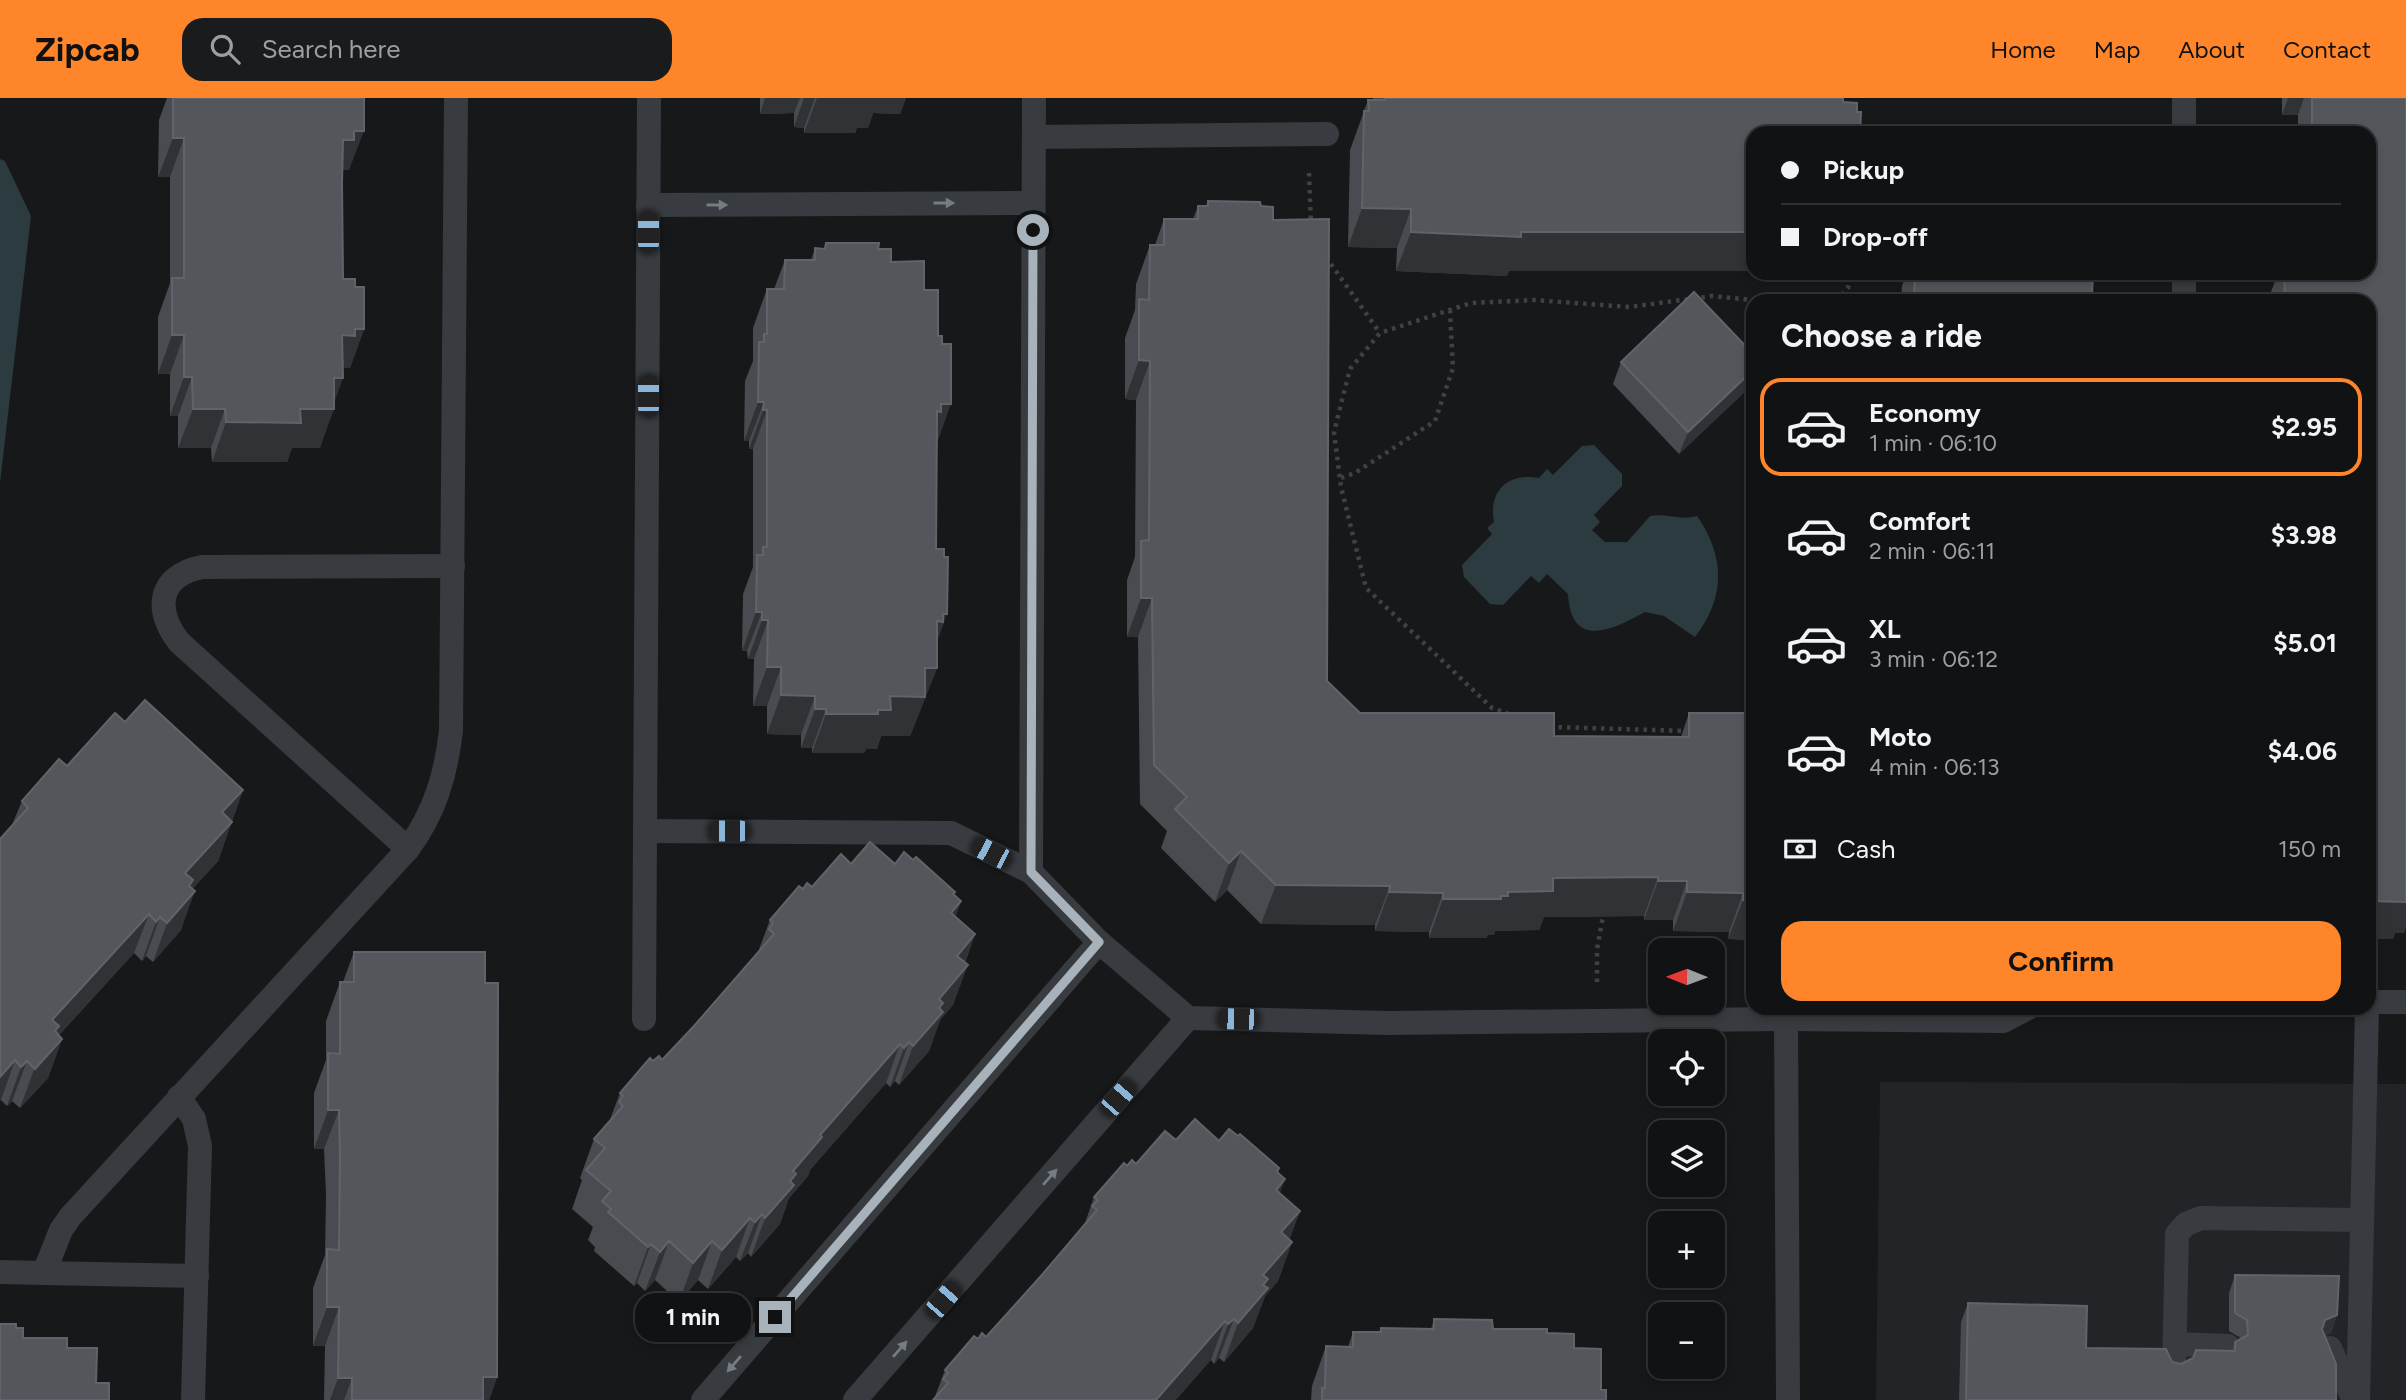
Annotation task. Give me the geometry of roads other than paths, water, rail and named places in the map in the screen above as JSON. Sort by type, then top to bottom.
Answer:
[{"type":"lane","points":[[44,1273],[61,1230],[70,1217],[408,849],[434,806],[448,758],[453,566],[456,98]]},
{"type":"lane","points":[[644,1019],[649,98]]},
{"type":"lane","points":[[1031,872],[1034,98]]},
{"type":"lane","points":[[2184,98],[2184,126]]},
{"type":"lane","points":[[1034,137],[1317,133]]},
{"type":"lane","points":[[648,205],[1033,203]]},
{"type":"lane","points":[[408,849],[179,642],[167,622],[164,595],[169,584],[178,576],[202,567],[453,566]]},
{"type":"lane","points":[[645,831],[951,833],[1031,872],[1099,942],[1188,1018],[1388,1023],[1786,1019],[2003,1021],[2015,1015]]},
{"type":"lane","points":[[703,1400],[1099,942]]},
{"type":"lane","points":[[2376,1002],[2406,1002]]},
{"type":"lane","points":[[2356,1400],[2367,1015]]},
{"type":"lane","points":[[855,1400],[1188,1018]]},
{"type":"lane","points":[[1786,1019],[1788,1400]]},
{"type":"lane","points":[[179,1097],[194,1119],[200,1146],[193,1400]]},
{"type":"lane","points":[[2228,1346],[2174,1356],[2177,1234],[2186,1224],[2201,1218],[2362,1220]]},
{"type":"lane","points":[[0,1272],[197,1276]]},
{"type":"lane","points":[[2330,1348],[2356,1400]]}]
